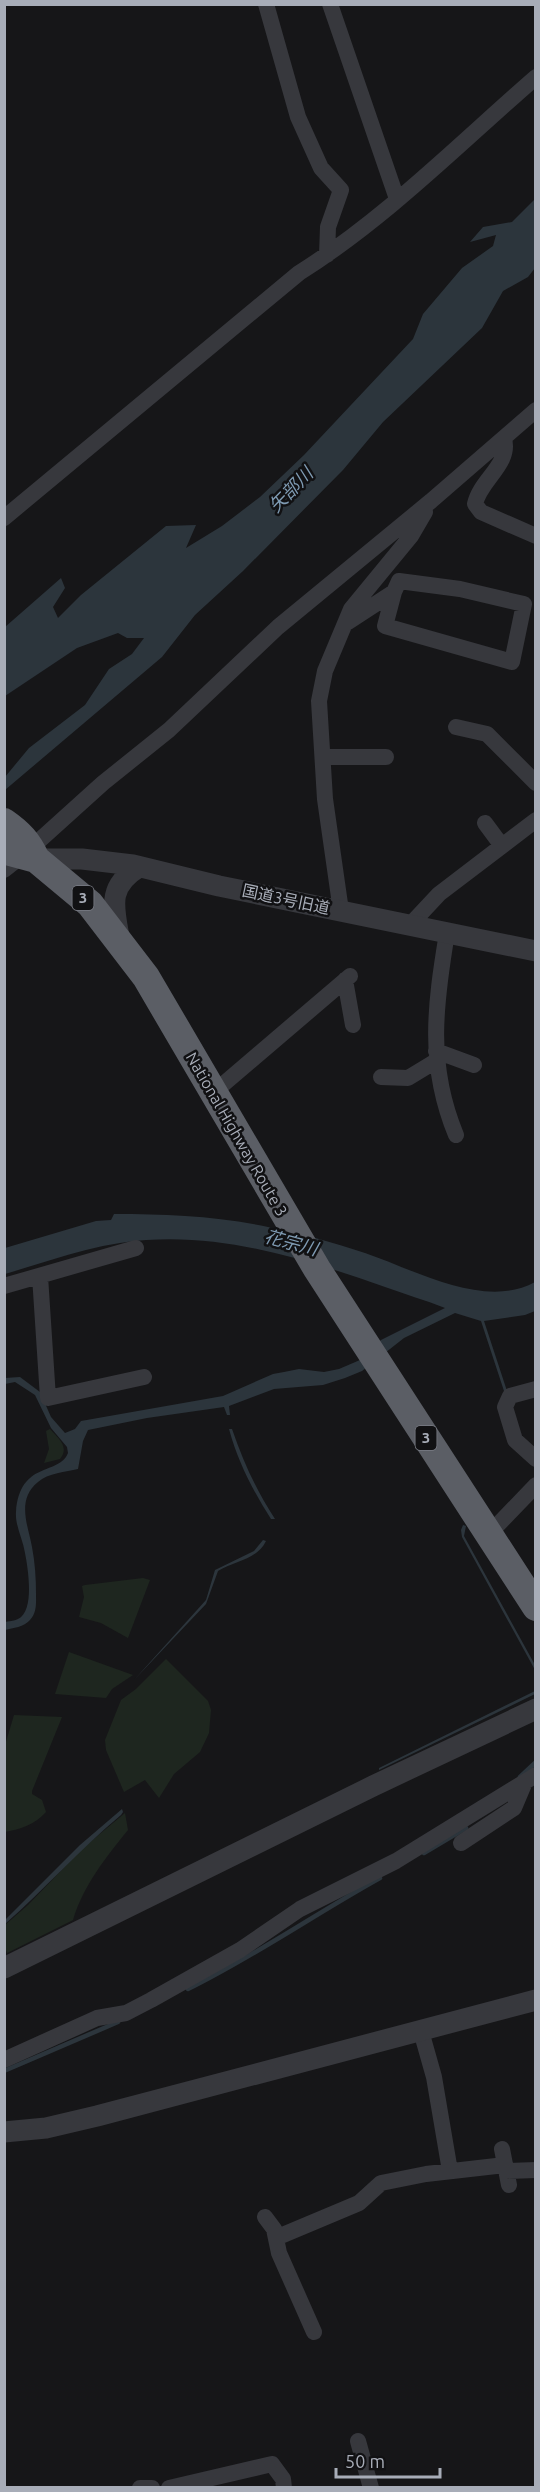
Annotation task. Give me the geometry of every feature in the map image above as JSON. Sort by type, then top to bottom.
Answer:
[{"type":"highway","name":"National Highway Route 3","points":[[17,848],[90,904],[146,977],[317,1269],[536,1607]]},
{"type":"street","points":[[266,4],[298,117],[321,168],[340,190],[328,227],[327,255]]},
{"type":"street","points":[[330,4],[397,199]]},
{"type":"street","points":[[4,518],[299,273],[327,255],[397,199],[536,77]]},
{"type":"street","points":[[17,848],[169,730],[278,627],[431,501],[536,410]]},
{"type":"street","points":[[504,439],[505,456],[477,494],[475,504],[481,512],[536,536]]},
{"type":"street","points":[[341,911],[325,800],[322,757],[319,701],[325,671],[351,609],[411,536],[431,501]]},
{"type":"street","points":[[347,622],[394,592],[399,581],[460,589],[524,604],[512,662],[385,626],[394,592]]},
{"type":"street","points":[[456,727],[480,741],[487,734],[536,783]]},
{"type":"street","points":[[322,757],[386,757]]},
{"type":"street","points":[[410,925],[439,894],[536,820]]},
{"type":"street","points":[[484,823],[502,846]]},
{"type":"street","name":"国道3号旧道","points":[[17,848],[139,867],[536,951]]},
{"type":"street","points":[[121,945],[114,894],[125,875],[139,867]]},
{"type":"street","points":[[447,933],[437,993],[436,1056],[448,1117],[456,1135]]},
{"type":"street","points":[[213,1093],[347,978],[353,1025]]},
{"type":"street","points":[[436,1056],[474,1065]]},
{"type":"street","points":[[381,1077],[408,1078],[436,1056]]},
{"type":"street","points":[[4,1286],[136,1248]]},
{"type":"street","points":[[40,1276],[48,1398],[136,1382]]},
{"type":"street","points":[[536,1389],[510,1396],[505,1407],[515,1440],[536,1459]]},
{"type":"street","points":[[489,1534],[536,1485]]},
{"type":"street","points":[[4,1968],[536,1708]]},
{"type":"street","points":[[461,1843],[514,1808],[530,1779]]},
{"type":"street","points":[[4,2060],[97,2018],[126,2013],[151,2000],[240,1950],[300,1909],[396,1861],[530,1779]]},
{"type":"street","points":[[5,2132],[46,2128],[536,2000]]},
{"type":"street","points":[[421,2031],[434,2077],[450,2171]]},
{"type":"street","points":[[278,2237],[359,2203],[381,2183],[450,2171],[506,2168],[536,2170]]},
{"type":"street","points":[[264,2217],[278,2237],[279,2253],[314,2332]]},
{"type":"street","points":[[358,2440],[371,2487]]},
{"type":"street","points":[[169,2487],[272,2464],[283,2479],[284,2487]]},
{"type":"street","points":[[140,2487],[152,2487]]},
{"type":"shaded area","points":[[50,1429],[62,1443],[64,1451],[60,1459],[44,1463],[49,1449],[46,1431]]},
{"type":"shaded area","points":[[143,1578],[150,1580],[128,1638],[101,1623],[79,1617],[84,1597],[82,1586]]},
{"type":"shaded area","points":[[69,1652],[133,1675],[112,1689],[106,1698],[55,1694]]},
{"type":"shaded area","points":[[166,1659],[208,1701],[211,1710],[209,1733],[200,1752],[174,1774],[159,1798],[145,1780],[124,1792],[106,1750],[105,1740],[121,1700],[136,1689]]},
{"type":"shaded area","points":[[14,1715],[62,1717],[32,1791],[32,1794],[42,1800],[46,1812],[27,1826],[5,1832],[5,1745]]},
{"type":"shaded area","points":[[125,1813],[128,1830],[89,1884],[73,1920],[7,1953],[5,1925],[28,1905],[83,1848]]},
{"type":"water","name":"矢部川","points":[[535,199],[535,268],[528,277],[503,291],[482,328],[383,422],[343,470],[243,571],[195,615],[162,657],[5,790],[5,777],[29,748],[85,705],[109,669],[132,654],[144,638],[127,638],[118,633],[77,648],[5,696],[5,627],[61,578],[65,588],[53,607],[58,618],[81,595],[166,526],[196,525],[186,548],[222,526],[260,497],[304,455],[413,339],[423,314],[462,268],[493,246],[496,235],[470,242],[483,227],[512,222]]},
{"type":"water","name":"花宗川","points":[[114,1214],[211,1218],[280,1229],[353,1249],[428,1277],[472,1290],[494,1292],[515,1289],[535,1282],[535,1311],[525,1315],[484,1321],[507,1391],[504,1391],[481,1321],[455,1313],[404,1338],[362,1371],[323,1385],[274,1389],[229,1406],[230,1415],[227,1415],[224,1407],[147,1418],[88,1430],[83,1441],[78,1469],[42,1479],[31,1489],[27,1497],[25,1513],[35,1565],[36,1608],[28,1622],[5,1630],[4,1622],[16,1620],[23,1614],[28,1599],[29,1578],[16,1517],[19,1495],[32,1477],[57,1465],[68,1453],[67,1447],[51,1428],[35,1395],[15,1382],[5,1384],[5,1378],[20,1377],[40,1392],[51,1417],[65,1433],[75,1429],[81,1421],[223,1396],[273,1374],[299,1369],[324,1372],[339,1369],[360,1360],[381,1340],[445,1308],[297,1259],[237,1245],[207,1241],[177,1239],[128,1242],[74,1253],[5,1274],[5,1248],[96,1221],[111,1220]]},
{"type":"water","points":[[229,1429],[232,1429],[250,1475],[275,1519],[271,1519],[252,1487],[241,1465]]},
{"type":"water","points":[[463,1525],[466,1526],[464,1536],[535,1665],[535,1670],[462,1537]]},
{"type":"water","points":[[263,1540],[266,1541],[257,1552],[218,1571],[206,1604],[134,1680],[206,1600],[215,1570],[254,1551]]},
{"type":"water","points":[[535,1691],[535,1694],[379,1770],[379,1768]]},
{"type":"water","points":[[122,1809],[121,1815],[5,1924],[5,1920],[80,1845]]},
{"type":"waterway","points":[[520,1777],[536,1762]]},
{"type":"waterway","points":[[424,1853],[466,1828]]},
{"type":"waterway","points":[[188,1989],[237,1963],[380,1878]]},
{"type":"waterway","points":[[4,2071],[118,2022]]}]
